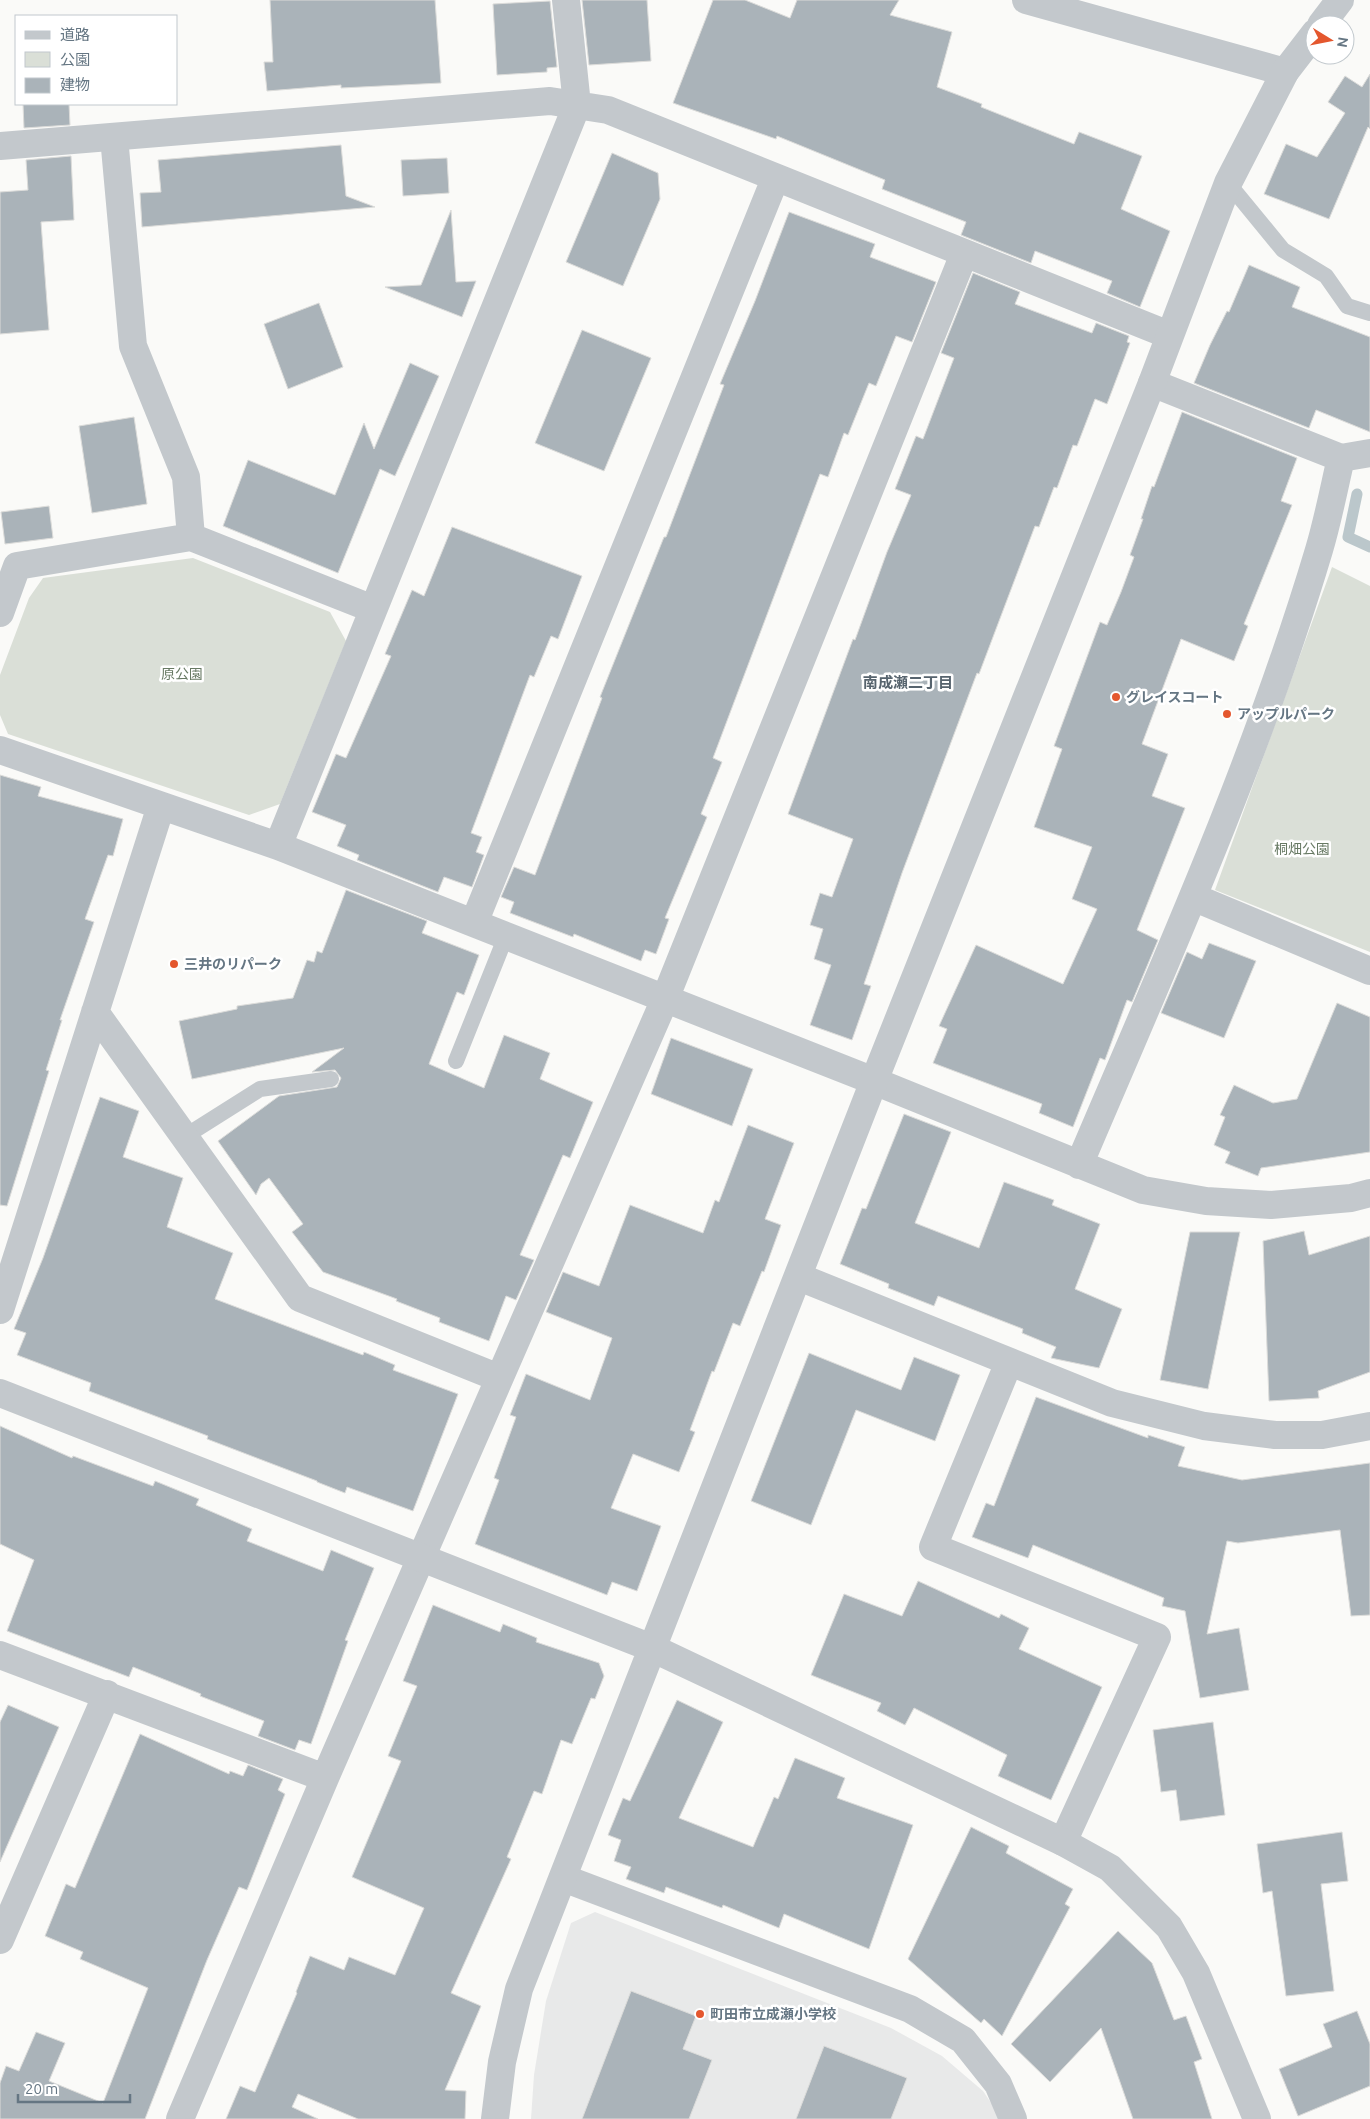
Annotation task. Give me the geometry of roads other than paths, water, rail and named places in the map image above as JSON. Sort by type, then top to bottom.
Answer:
[{"type":"street","points":[[278,846],[577,105],[566,0]]},
{"type":"street","points":[[1026,0],[1284,72]]},
{"type":"street","points":[[1329,15],[1340,0]]},
{"type":"street","points":[[495,2119],[502,2062],[520,1989],[652,1648],[799,1277],[874,1081],[1152,383],[1228,184],[1284,72],[1305,46]]},
{"type":"street","points":[[0,146],[550,101],[608,110],[1170,335]]},
{"type":"street","points":[[114,137],[133,346],[186,477],[191,537]]},
{"type":"street","points":[[474,923],[775,178]]},
{"type":"street","points":[[180,2119],[324,1778],[665,999],[964,254]]},
{"type":"street","points":[[1152,383],[1341,458],[1370,453]]},
{"type":"street","points":[[1079,1165],[1193,897],[1282,667],[1320,548],[1341,458]]},
{"type":"street","points":[[0,613],[17,566],[191,537],[373,609]]},
{"type":"street","points":[[0,750],[278,846],[874,1081],[1143,1190],[1206,1201],[1271,1205],[1352,1198],[1370,1193]]},
{"type":"street","points":[[0,1310],[161,806]]},
{"type":"street","points":[[1193,897],[1370,971]]},
{"type":"street","points":[[95,1012],[300,1298],[499,1378]]},
{"type":"street","points":[[799,1277],[1112,1403],[1204,1426],[1275,1435],[1322,1435],[1370,1426]]},
{"type":"street","points":[[1010,1362],[933,1547],[1157,1637],[1063,1842]]},
{"type":"street","points":[[0,1393],[652,1648],[1063,1842],[1110,1868],[1169,1928],[1196,1973],[1257,2119]]},
{"type":"street","points":[[0,1655],[107,1694],[324,1778]]},
{"type":"street","points":[[0,1940],[107,1694]]},
{"type":"street","points":[[563,1878],[910,2009],[963,2040],[998,2084],[1013,2119]]},
{"type":"lane","points":[[1228,184],[1282,250],[1326,276],[1347,306],[1370,313]]},
{"type":"lane","points":[[456,1061],[506,936]]},
{"type":"lane","points":[[184,1137],[260,1088],[331,1079]]},
{"type":"waterway","points":[[1357,494],[1348,537],[1370,547]]},
{"type":"place","name":"グレイスコート","points":[[1116,697]]},
{"type":"place","name":"アップルパーク","points":[[1227,714]]},
{"type":"place","name":"三井のリパーク","points":[[174,964]]},
{"type":"place","name":"町田市立成瀬小学校","points":[[700,2014]]},
{"type":"district","name":"南成瀬二丁目","points":[[908,683]]},
{"type":"park label","name":"原公園","points":[[182,674]]},
{"type":"park label","name":"桐畑公園","points":[[1302,849]]}]
